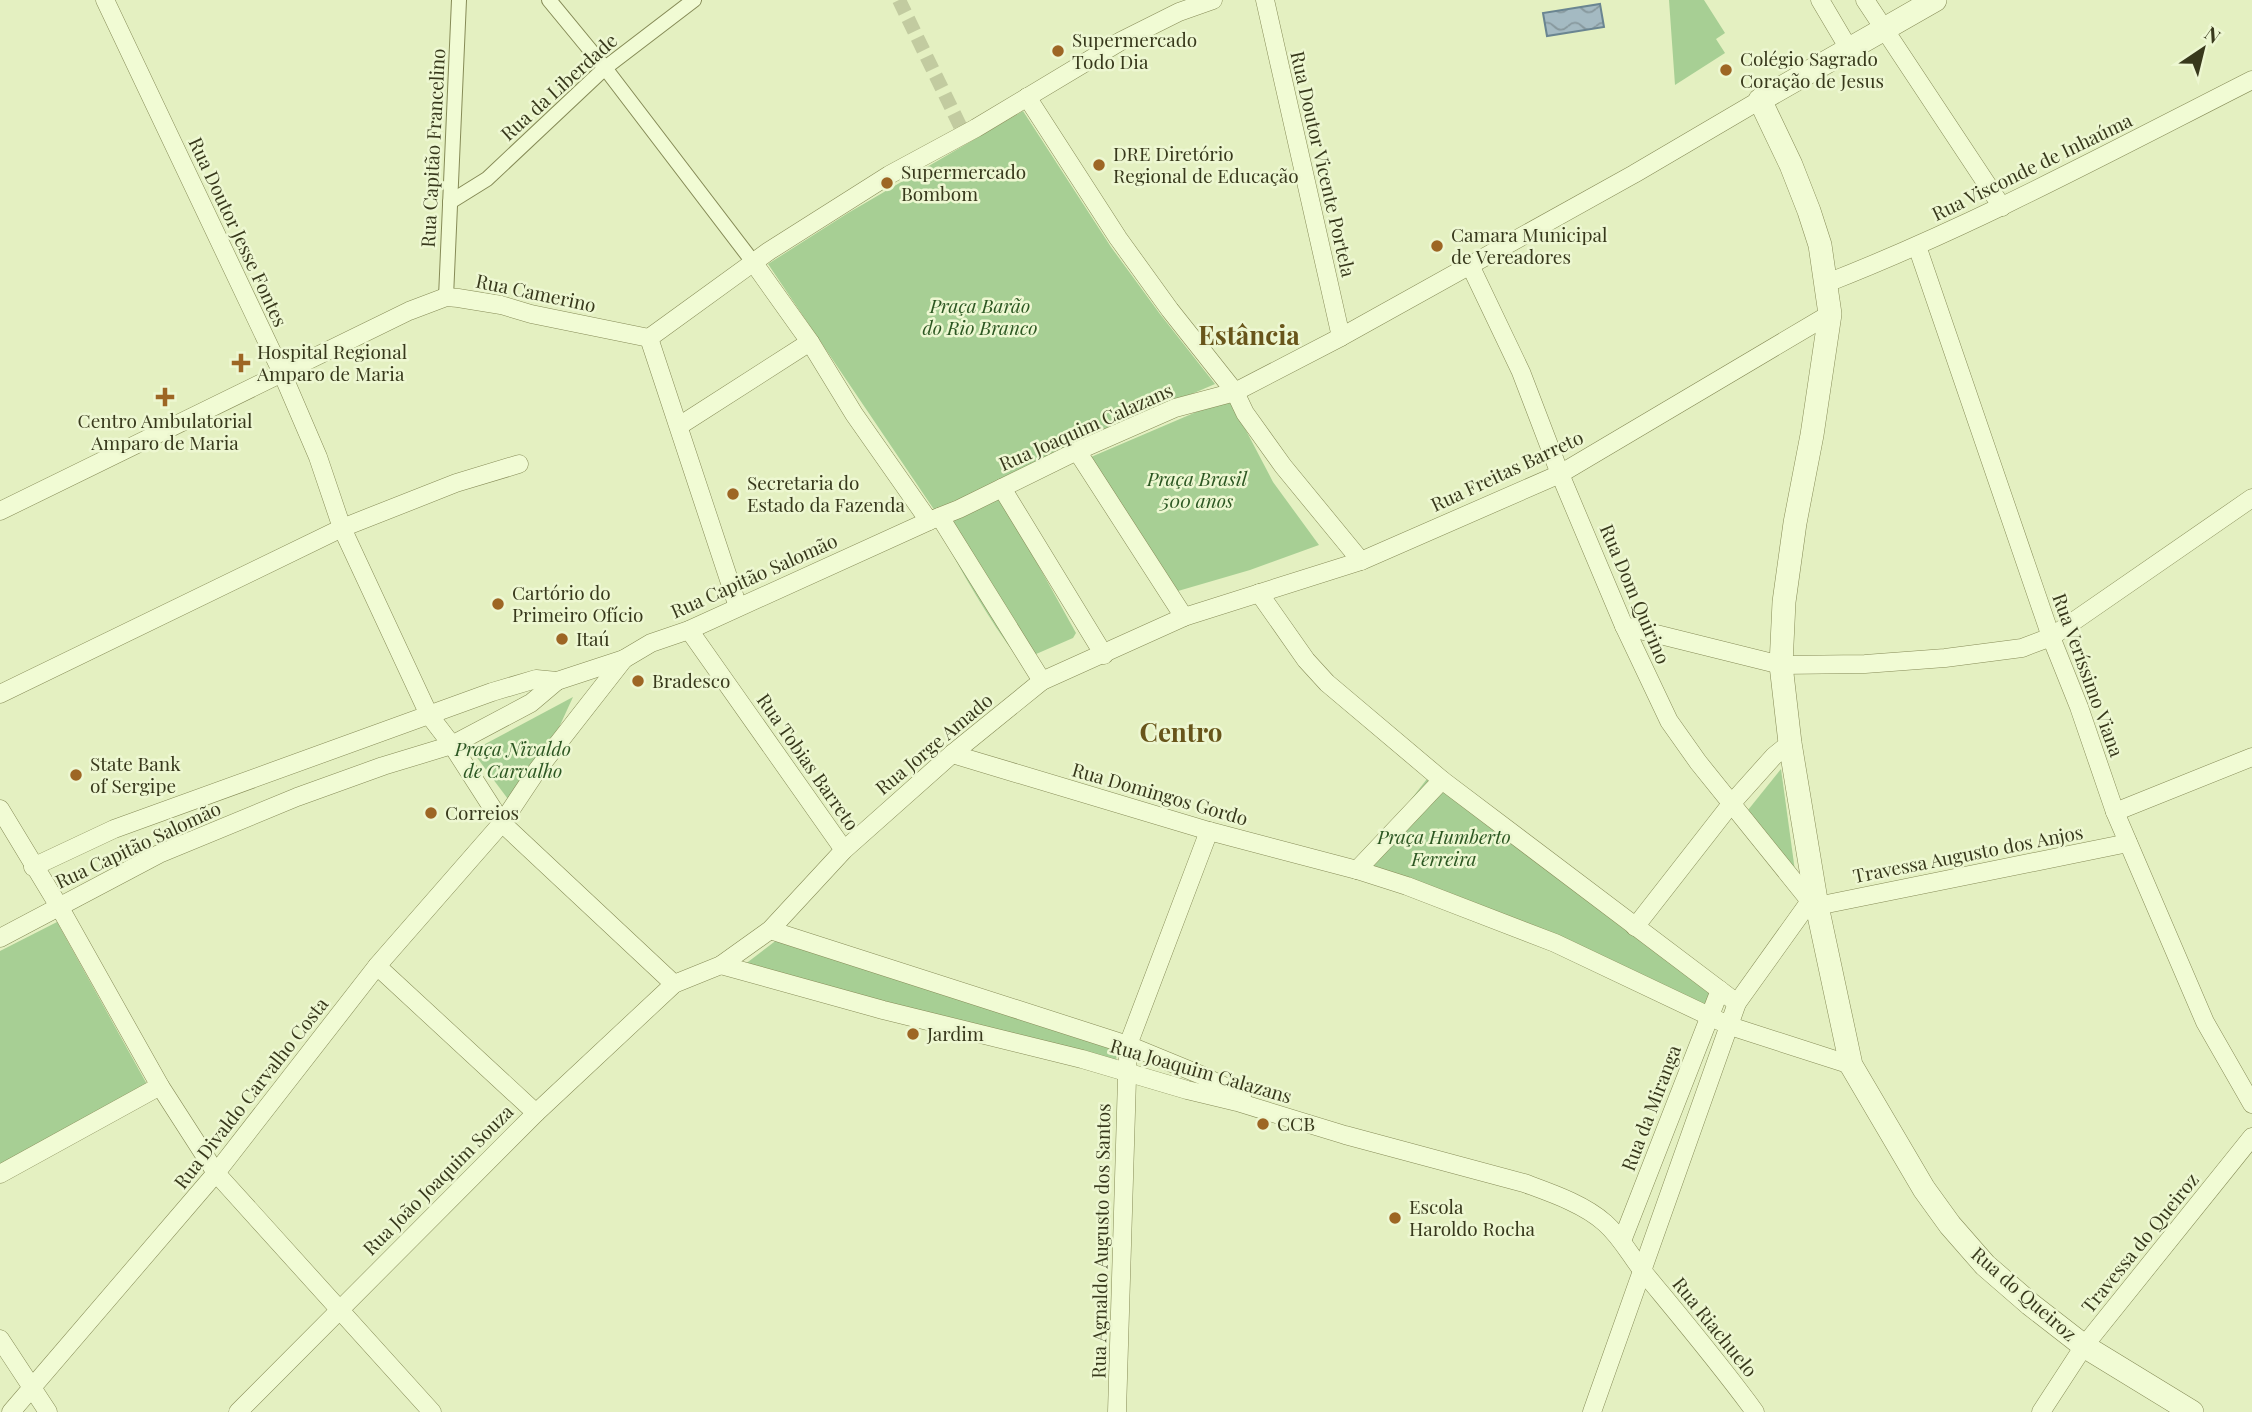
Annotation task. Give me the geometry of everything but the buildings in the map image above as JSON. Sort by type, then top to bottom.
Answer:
[{"type":"street","name":"Rua Doutor Jesse Fontes","points":[[105,0],[282,373],[318,457],[342,528],[429,715],[452,745],[502,823],[674,984]]},
{"type":"street","name":"Rua Capitão Francelino","points":[[446,298],[459,0]]},
{"type":"street","points":[[549,0],[605,68],[753,262],[810,342],[854,414],[934,519],[1042,681]]},
{"type":"street","name":"Rua da Liberdade","points":[[450,202],[487,179],[605,68],[694,0]]},
{"type":"street","points":[[738,607],[649,338],[753,262],[889,175],[1121,41],[1179,12],[1213,0]]},
{"type":"street","name":"Rua Doutor Vicente Portela","points":[[1265,0],[1341,337]]},
{"type":"street","points":[[1820,0],[1849,48]]},
{"type":"street","points":[[1866,0],[2002,206]]},
{"type":"street","points":[[1760,100],[1936,0]]},
{"type":"street","name":"Rua Visconde de Inhaúma","points":[[1826,284],[1917,246],[2002,206],[2252,80]]},
{"type":"street","points":[[1027,97],[1118,238],[1170,310],[1235,391],[1245,413],[1283,466],[1361,561]]},
{"type":"street","name":"Rua Joaquim Calazans","points":[[934,519],[1175,408],[1235,391],[1341,337],[1634,174],[1760,100]]},
{"type":"street","name":"Rua do Queiroz","points":[[1760,100],[1791,165],[1809,211],[1820,246],[1830,314],[1812,435],[1795,523],[1784,602],[1781,665],[1813,904],[1851,1065],[1924,1189],[1950,1225],[1985,1265],[2084,1346],[2192,1412]]},
{"type":"street","name":"Rua Veríssimo Viana","points":[[1917,246],[2051,637],[2079,707],[2115,812],[2206,1022],[2244,1072],[2252,1104]]},
{"type":"street","name":"Rua Dom Quirino","points":[[1470,265],[1521,373],[1624,626],[1669,721],[1731,804],[1813,904]]},
{"type":"street","name":"Rua Camerino","points":[[0,511],[409,311],[446,298],[501,305],[531,314],[649,338]]},
{"type":"street","name":"Rua Freitas Barreto","points":[[1259,593],[1361,561],[1560,474],[1830,314]]},
{"type":"street","points":[[679,426],[810,342]]},
{"type":"street","points":[[1077,451],[1184,617]]},
{"type":"street","points":[[0,694],[342,528],[456,483],[519,464]]},
{"type":"street","points":[[1002,488],[1104,655]]},
{"type":"street","points":[[1624,626],[1781,665],[1865,664],[1958,657],[2022,648],[2051,637],[2252,498]]},
{"type":"street","name":"Rua Capitão Salomão","points":[[557,681],[536,679],[520,683],[429,715],[114,829],[33,867],[60,908],[172,849],[297,797],[452,745],[531,703],[557,681],[624,659],[651,643],[689,630],[934,519]]},
{"type":"street","points":[[1259,593],[1306,660],[1327,683],[1442,780],[1737,1003]]},
{"type":"street","name":"Rua Jorge Amado","points":[[674,984],[721,965],[770,930],[844,850],[952,754],[1042,681],[1184,617],[1259,593]]},
{"type":"street","name":"Rua Tobias Barreto","points":[[689,630],[844,850]]},
{"type":"street","name":"Rua Divaldo Carvalho Costa","points":[[11,1412],[216,1173],[377,966],[502,823],[538,769],[624,659]]},
{"type":"street","points":[[1635,927],[1731,804],[1774,756],[1790,743]]},
{"type":"street","name":"Rua Domingos Gordo","points":[[952,754],[1209,831],[1357,870]]},
{"type":"street","points":[[2115,812],[2252,757]]},
{"type":"street","points":[[1442,780],[1357,870],[1555,943],[1730,1026],[1851,1065]]},
{"type":"street","points":[[0,809],[33,867]]},
{"type":"street","name":"Rua Agnaldo Augusto dos Santos","points":[[1117,1412],[1128,1045],[1209,831]]},
{"type":"street","name":"Travessa Augusto dos Anjos","points":[[1813,904],[2128,843]]},
{"type":"street","points":[[1592,1412],[1737,1003],[1813,904]]},
{"type":"street","points":[[0,938],[60,908],[160,1086],[216,1173],[432,1412]]},
{"type":"street","points":[[770,930],[1128,1045],[1201,1075],[1286,1117]]},
{"type":"street","name":"Rua Joaquim Calazans","points":[[721,965],[883,1010],[1126,1071],[1524,1183],[1577,1206],[1604,1222],[1622,1241],[1641,1270]]},
{"type":"street","points":[[377,966],[536,1112]]},
{"type":"street","name":"Rua João Joaquim Souza","points":[[238,1412],[536,1112],[674,984]]},
{"type":"street","name":"Rua da Miranga","points":[[1622,1241],[1720,990]]},
{"type":"street","points":[[0,1174],[160,1086]]},
{"type":"street","name":"Travessa do Queiroz","points":[[2041,1412],[2084,1346],[2252,1137]]},
{"type":"street","name":"Rua Riachuelo","points":[[1641,1270],[1722,1367],[1755,1412]]},
{"type":"street","points":[[0,1339],[48,1412]]},
{"type":"green space","points":[[1669,0],[1704,0],[1725,33],[1716,39],[1725,53],[1675,85]]},
{"type":"green space","name":"Praça Barão do Rio Branco","points":[[1023,111],[1111,247],[1215,384],[1073,445],[935,511],[768,264],[848,213]]},
{"type":"green space","name":"Praça Brasil 500 anos","points":[[1229,398],[1273,482],[1319,545],[1250,570],[1178,591],[1091,457]]},
{"type":"green space","points":[[1001,498],[1076,633],[1073,638],[1020,661],[966,579],[938,528]]},
{"type":"green space","name":"Praça Nivaldo de Carvalho","points":[[573,697],[533,784],[511,803],[472,751]]},
{"type":"green space","points":[[1781,769],[1795,871],[1744,815]]},
{"type":"green space","name":"Praça Humberto Ferreira","points":[[1434,770],[1721,992],[1717,1016],[1355,871]]},
{"type":"green space","points":[[57,922],[149,1088],[0,1165],[0,951]]},
{"type":"green space","points":[[778,939],[1117,1048],[1116,1064],[744,965]]},
{"type":"water","points":[[1600,4],[1604,27],[1547,36],[1543,13]]},
{"type":"tunnel","points":[[899,0],[964,134]]},
{"type":"place","name":"Supermercado Todo Dia","points":[[1058,51]]},
{"type":"place","name":"Colégio Sagrado Coração de Jesus","points":[[1726,70]]},
{"type":"place","name":"DRE Diretório Regional de Educação","points":[[1099,165]]},
{"type":"place","name":"Supermercado Bombom","points":[[887,183]]},
{"type":"place","name":"Camara Municipal de Vereadores","points":[[1437,246]]},
{"type":"place","name":"Hospital Regional Amparo de Maria","points":[[241,363]]},
{"type":"place","name":"Centro Ambulatorial Amparo de Maria","points":[[165,397]]},
{"type":"place","name":"Secretaria do Estado da Fazenda","points":[[733,494]]},
{"type":"place","name":"Cartório do Primeiro Ofício","points":[[498,604]]},
{"type":"place","name":"Itaú","points":[[562,639]]},
{"type":"place","name":"Bradesco","points":[[638,681]]},
{"type":"place","name":"State Bank of Sergipe","points":[[76,775]]},
{"type":"place","name":"Correios","points":[[431,813]]},
{"type":"place","name":"Jardim","points":[[913,1034]]},
{"type":"place","name":"CCB","points":[[1263,1124]]},
{"type":"place","name":"Escola Haroldo Rocha","points":[[1395,1218]]},
{"type":"district","name":"Estância","points":[[1249,336]]},
{"type":"district","name":"Centro","points":[[1181,733]]}]
